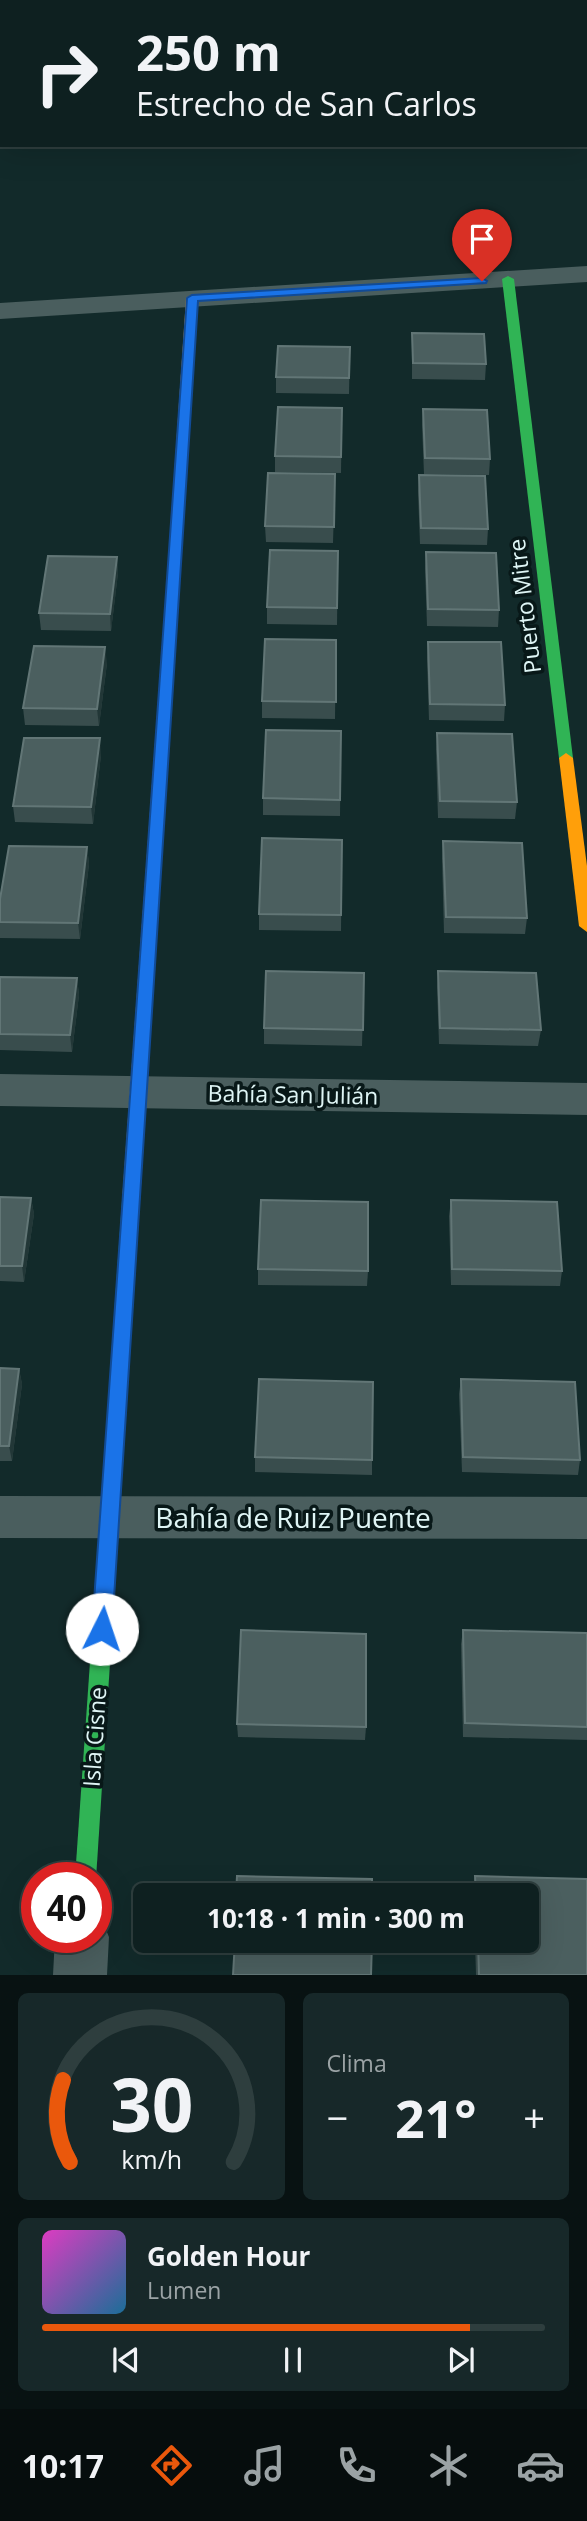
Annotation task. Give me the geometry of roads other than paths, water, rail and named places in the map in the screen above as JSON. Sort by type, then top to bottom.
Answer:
[{"type":"street","points":[[0,311],[587,274]]},
{"type":"street","name":"Puerto Mitre","points":[[508,279],[587,926]]},
{"type":"street","name":"Isla Cisne","points":[[87,1862],[192,298]]},
{"type":"street","name":"Bahía San Julián","points":[[0,1090],[587,1099]]},
{"type":"street","name":"Bahía de Ruiz Puente","points":[[0,1517],[587,1518]]},
{"type":"street","points":[[80,1975],[81,1953]]}]
